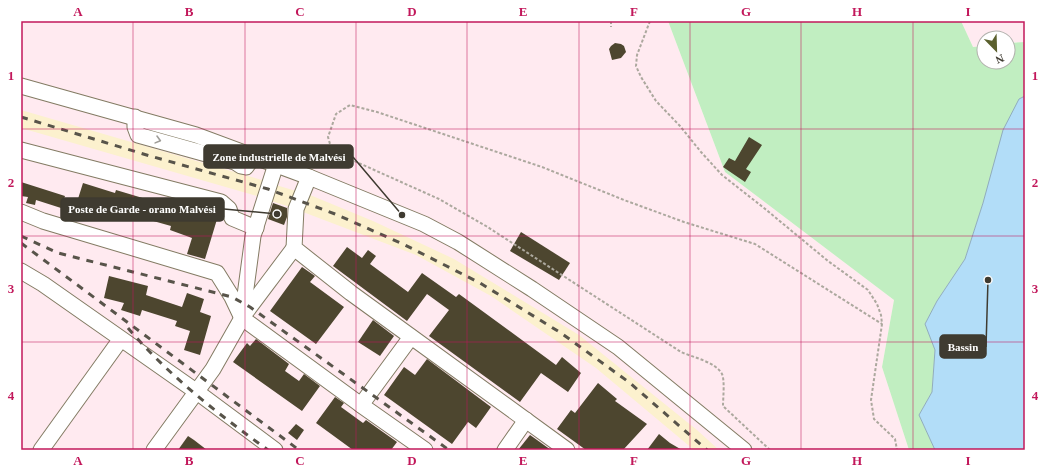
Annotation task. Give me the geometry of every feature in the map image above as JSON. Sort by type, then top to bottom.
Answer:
[{"type":"street","points":[[21,86],[196,135],[276,164],[424,224],[458,242],[532,289],[618,347],[744,450]]},
{"type":"street","points":[[21,150],[221,202],[229,209],[232,218],[256,228]]},
{"type":"street","points":[[242,318],[253,236],[276,164]]},
{"type":"street","points":[[154,450],[214,369],[242,318],[294,248],[296,209],[309,177]]},
{"type":"street","points":[[21,212],[43,221],[216,273],[232,297],[242,318],[426,450]]},
{"type":"street","points":[[294,248],[351,293],[567,450]]},
{"type":"street","points":[[21,271],[43,284],[197,392],[275,450]]},
{"type":"street","points":[[362,405],[411,337]]},
{"type":"street","points":[[41,450],[118,343]]},
{"type":"street","points":[[505,450],[526,420]]},
{"type":"path","points":[[610,21],[611,27]]},
{"type":"path","points":[[650,21],[637,55],[636,66],[641,78],[656,100],[722,175],[828,261],[868,290],[877,304],[881,315],[882,324],[870,400],[874,419],[895,439],[897,450]]},
{"type":"path","points":[[770,450],[723,406],[722,374],[712,364],[680,352],[486,226],[440,199],[332,151],[328,137],[336,114],[350,106],[377,112],[542,167],[684,222],[755,244],[882,324]]},
{"type":"shaded area","points":[[21,21],[668,21],[725,172],[894,300],[882,367],[909,450],[21,450]]},
{"type":"shaded area","points":[[961,21],[1025,21],[1025,42],[1016,43],[1016,30],[976,30],[976,47],[973,47]]},
{"type":"shaded area","points":[[21,110],[262,180],[257,196],[21,128]]},
{"type":"shaded area","points":[[276,185],[296,191],[290,207],[271,201]]},
{"type":"shaded area","points":[[310,195],[373,221],[454,259],[579,335],[697,430],[719,450],[694,450],[596,368],[491,296],[416,255],[303,212]]},
{"type":"green space","points":[[668,21],[961,21],[973,47],[976,47],[976,70],[1016,70],[1016,43],[1025,42],[1025,96],[1019,99],[965,259],[937,301],[925,324],[935,350],[932,392],[919,415],[935,450],[909,450],[882,367],[894,300],[725,172]]},
{"type":"water","points":[[1025,96],[1025,450],[935,450],[919,415],[932,392],[935,350],[925,324],[937,301],[965,259],[983,203],[1003,130],[1019,99]]},
{"type":"building","points":[[615,43],[624,46],[626,52],[621,58],[612,60],[609,49]]},
{"type":"building","points":[[749,137],[762,145],[746,169],[751,172],[745,182],[723,167],[729,158],[735,161]]},
{"type":"building","points":[[21,182],[65,196],[61,208],[36,200],[35,205],[26,203],[28,197],[21,196]]},
{"type":"building","points":[[83,183],[115,193],[116,190],[186,211],[188,207],[218,216],[205,259],[187,254],[192,238],[170,230],[171,226],[100,206],[99,208],[77,202]]},
{"type":"building","points":[[273,203],[287,208],[287,217],[284,225],[268,219]]},
{"type":"building","points":[[521,232],[570,263],[559,280],[510,251]]},
{"type":"building","points":[[347,247],[362,258],[368,250],[376,256],[370,264],[408,292],[422,273],[456,297],[459,294],[556,365],[562,357],[581,373],[568,392],[541,373],[520,402],[429,336],[449,310],[427,294],[407,321],[333,266]]},
{"type":"building","points":[[302,267],[315,276],[310,282],[344,307],[316,344],[270,311]]},
{"type":"building","points":[[109,276],[148,286],[146,295],[182,307],[187,293],[204,299],[200,312],[211,316],[200,355],[184,350],[190,331],[175,326],[177,321],[142,310],[140,316],[121,310],[124,303],[104,298]]},
{"type":"building","points":[[373,320],[394,336],[380,356],[358,342]]},
{"type":"building","points":[[256,339],[289,364],[285,371],[299,381],[304,374],[320,386],[302,411],[233,362],[247,343],[250,346]]},
{"type":"building","points":[[427,359],[491,407],[476,428],[468,422],[452,444],[384,395],[404,367],[415,375]]},
{"type":"building","points":[[598,383],[617,399],[615,401],[647,424],[623,450],[586,450],[557,429],[571,410],[575,413]]},
{"type":"building","points":[[335,397],[344,403],[341,407],[363,423],[366,420],[397,442],[391,450],[353,450],[316,423]]},
{"type":"building","points":[[296,424],[304,430],[297,440],[288,433]]},
{"type":"building","points":[[659,434],[670,443],[682,450],[647,450]]},
{"type":"building","points":[[530,435],[551,450],[518,450]]},
{"type":"building","points":[[188,436],[194,440],[207,450],[178,450]]},
{"type":"railway","points":[[21,117],[150,156],[268,189],[335,214],[403,244],[480,283],[561,333],[630,383],[707,450]]},
{"type":"railway","points":[[21,236],[58,253],[232,297],[250,307],[449,450]]},
{"type":"railway","points":[[21,243],[299,450]]},
{"type":"railway","points":[[128,328],[160,362],[194,393],[268,450]]},
{"type":"place","name":"Poste de Garde - orano Malvési","points":[[277,214]]},
{"type":"place","name":"Zone industrielle de Malvési","points":[[402,215]]},
{"type":"place","name":"Bassin","points":[[988,280]]}]
